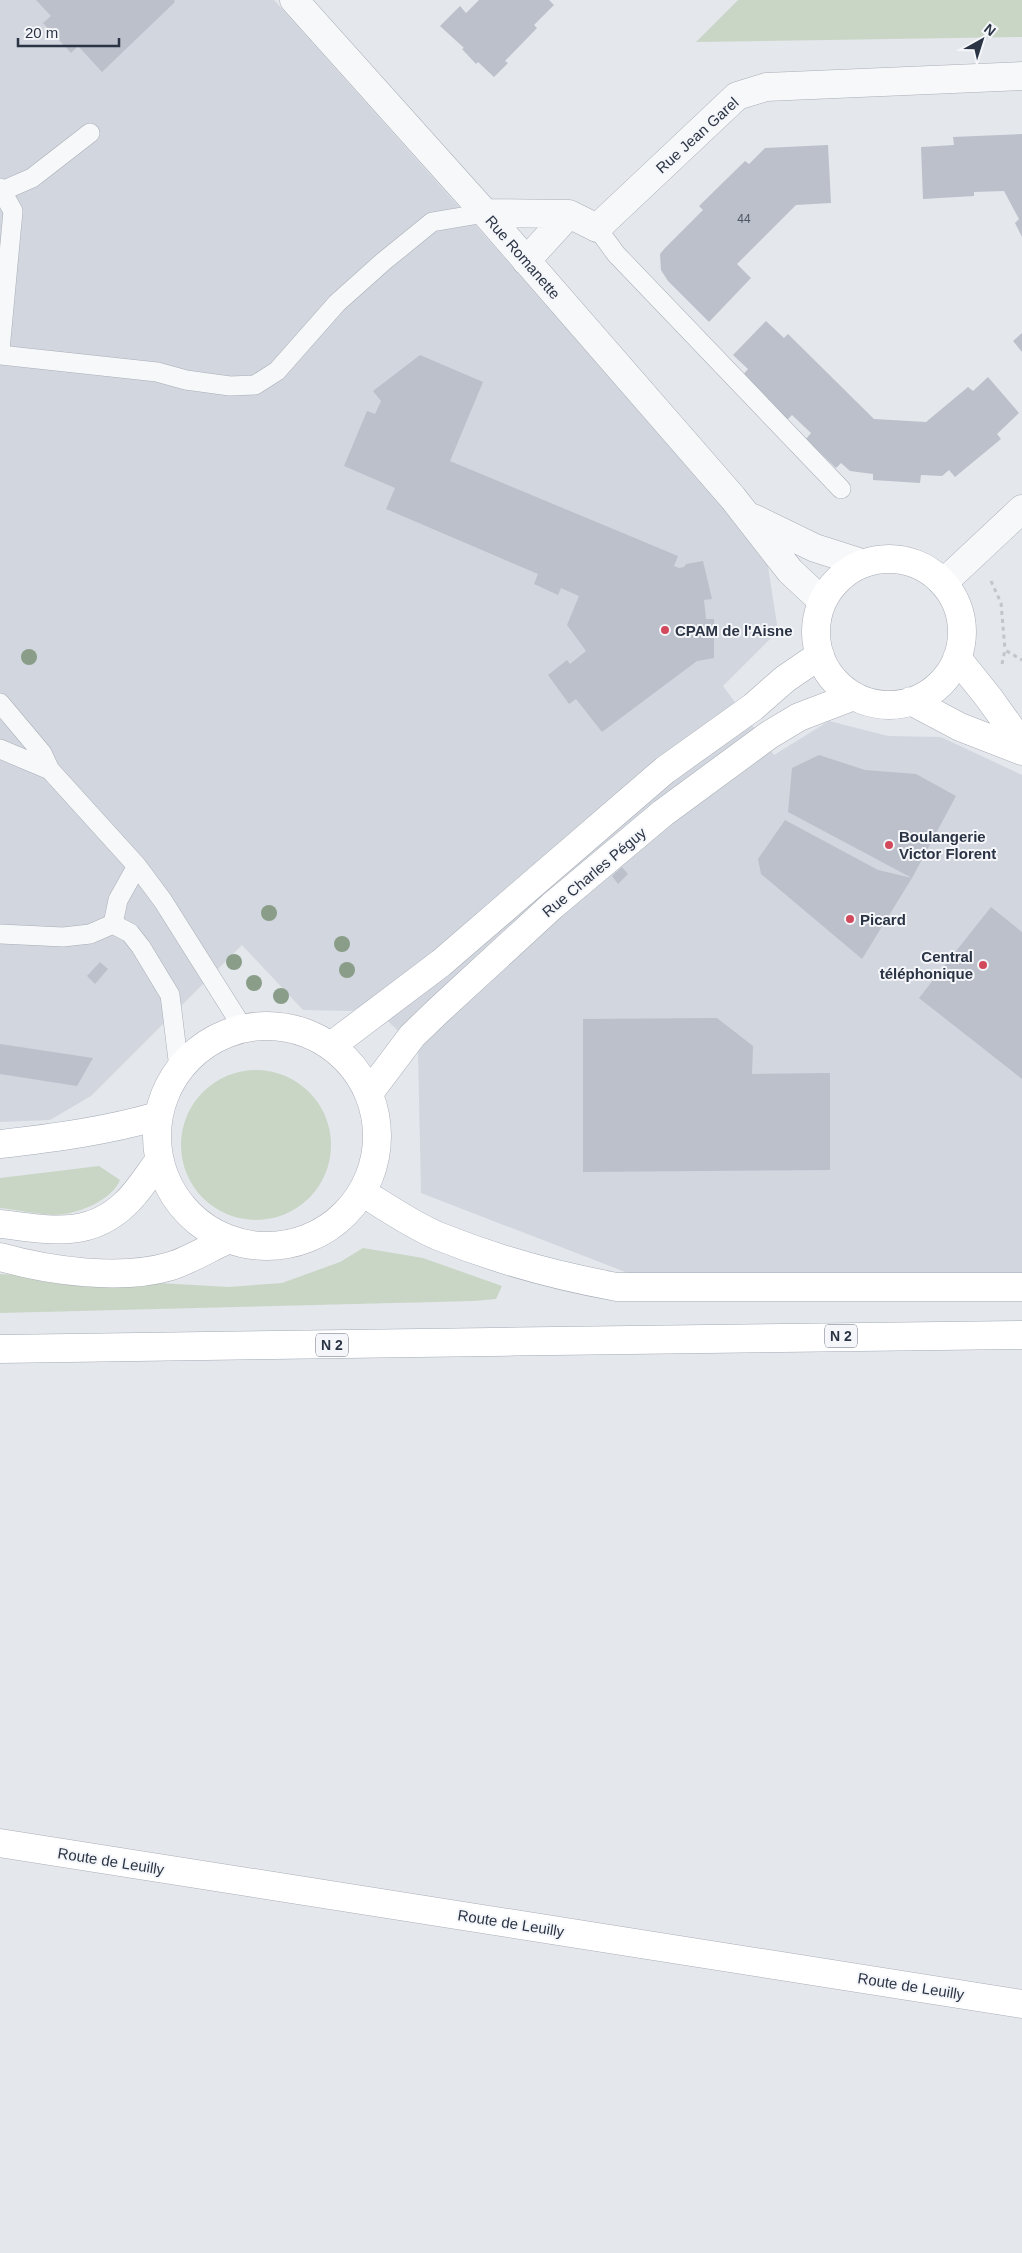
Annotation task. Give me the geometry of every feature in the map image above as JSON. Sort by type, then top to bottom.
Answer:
[{"type":"main road","points":[[879,559],[897,559],[914,563],[930,572],[943,583],[959,611],[962,626],[957,658],[939,685],[911,701],[892,705],[872,702],[854,696],[833,678],[820,655],[816,637],[816,618],[822,601],[832,585],[846,572],[862,563],[879,559]]},
{"type":"main road","name":"Rue Charles Péguy","points":[[331,1046],[441,963],[665,770],[753,707],[785,679],[820,655]]},
{"type":"main road","points":[[957,658],[1022,744]]},
{"type":"main road","name":"Rue Charles Péguy","points":[[368,1093],[412,1036],[440,1009],[552,906],[664,813],[769,735],[799,717],[854,696]]},
{"type":"main road","points":[[911,701],[960,727],[1022,751]]},
{"type":"main road","points":[[274,1026],[304,1032],[331,1046],[346,1059],[359,1075],[368,1093],[376,1118],[377,1144],[373,1169],[362,1192],[343,1217],[318,1235],[288,1245],[265,1246],[227,1240],[196,1222],[172,1194],[159,1161],[156,1139],[158,1116],[166,1091],[179,1068],[198,1049],[212,1040],[243,1028],[274,1026]]},
{"type":"main road","points":[[0,1144],[76,1136],[124,1126],[158,1116]]},
{"type":"main road","points":[[0,1224],[59,1230],[91,1226],[124,1204],[159,1161]]},
{"type":"main road","points":[[362,1192],[437,1235],[529,1267],[578,1280],[617,1287],[1022,1287]]},
{"type":"main road","points":[[0,1257],[70,1270],[132,1273],[172,1266],[227,1240]]},
{"type":"main road","name":"N 2","points":[[0,1349],[379,1345],[664,1338],[1022,1335]]},
{"type":"main road","name":"Route de Leuilly","points":[[0,1843],[1022,2004]]},
{"type":"street","name":"Rue Romanette","points":[[294,0],[485,212],[750,517],[790,571],[822,601]]},
{"type":"street","name":"Rue Jean Garel","points":[[597,228],[737,96],[766,87],[1022,76]]},
{"type":"street","points":[[485,212],[569,214],[597,228]]},
{"type":"street","points":[[526,261],[569,214]]},
{"type":"street","points":[[943,583],[1022,509]]},
{"type":"street","name":"Rue Romanette","points":[[750,517],[815,548],[862,563]]},
{"type":"lane","points":[[0,350],[13,210],[1,190],[32,178],[90,133]]},
{"type":"lane","points":[[0,355],[157,372],[186,380],[230,386],[255,385],[277,371],[337,303],[432,222],[485,212]]},
{"type":"lane","points":[[597,228],[616,254],[841,489]]},
{"type":"lane","points":[[0,703],[42,753],[50,770],[137,866],[162,901],[243,1028]]},
{"type":"lane","points":[[0,749],[50,770]]},
{"type":"lane","points":[[113,924],[118,900],[137,866]]},
{"type":"lane","points":[[0,934],[63,937],[90,934],[113,924]]},
{"type":"lane","points":[[113,924],[130,933],[141,947],[170,995],[179,1068]]},
{"type":"path","points":[[971,556],[989,576],[1001,603],[1005,650]]},
{"type":"shaded area","points":[[0,0],[274,0],[687,462],[767,560],[778,631],[723,686],[774,755],[829,721],[888,736],[941,737],[1022,775],[1022,1273],[917,1276],[628,1273],[421,1193],[418,1050],[368,1002],[352,1011],[303,1010],[242,945],[91,1096],[50,1120],[0,1122]]},
{"type":"green space","points":[[738,0],[1022,0],[1022,37],[696,42]]},
{"type":"green space","points":[[256,1070],[285,1076],[309,1092],[325,1116],[331,1145],[325,1174],[309,1198],[285,1214],[256,1220],[227,1214],[203,1198],[187,1174],[181,1145],[187,1116],[203,1092],[227,1076]]},
{"type":"green space","points":[[99,1166],[120,1180],[116,1188],[92,1205],[72,1212],[54,1215],[0,1208],[0,1178]]},
{"type":"green space","points":[[363,1248],[423,1258],[502,1286],[496,1299],[474,1301],[0,1313],[0,1274],[229,1287],[282,1283],[340,1262]]},
{"type":"building","points":[[36,0],[174,0],[175,2],[102,72],[78,46],[71,53],[43,23],[51,16]]},
{"type":"building","points":[[479,0],[549,0],[554,5],[534,25],[537,28],[505,61],[508,63],[494,77],[478,62],[476,64],[462,49],[464,48],[440,26],[460,6],[466,13]]},
{"type":"building","points":[[1022,134],[1022,237],[1015,223],[1019,219],[1004,191],[974,192],[974,196],[923,199],[921,147],[954,145],[953,137]]},
{"type":"building","points":[[828,145],[831,203],[796,205],[737,264],[751,278],[709,322],[668,281],[661,270],[660,254],[703,210],[699,206],[745,161],[749,164],[765,148]]},
{"type":"building","points":[[766,321],[784,338],[788,334],[874,419],[926,422],[968,387],[973,391],[988,377],[1019,413],[997,434],[1001,439],[955,477],[949,470],[942,476],[921,475],[920,483],[873,480],[873,474],[850,471],[841,463],[836,468],[806,439],[811,433],[792,415],[787,420],[742,376],[748,369],[733,355]]},
{"type":"building","points":[[1022,333],[1022,352],[1013,341]]},
{"type":"building","points":[[420,355],[483,382],[450,461],[678,556],[674,566],[679,568],[684,567],[686,564],[703,561],[712,599],[704,600],[706,619],[714,619],[714,658],[697,661],[602,732],[576,699],[569,704],[548,675],[567,660],[570,664],[586,651],[567,625],[579,596],[561,588],[558,595],[534,584],[538,574],[386,509],[395,488],[344,466],[367,411],[375,414],[381,401],[373,391]]},
{"type":"building","name":"Boulangerie Victor Florent","points":[[819,755],[865,770],[916,774],[956,796],[912,878],[788,812],[792,768]]},
{"type":"building","name":"Picard","points":[[785,820],[878,870],[912,878],[862,959],[761,874],[758,859]]},
{"type":"building","points":[[622,867],[628,874],[618,884],[612,876]]},
{"type":"building","name":"Central téléphonique","points":[[991,907],[1022,932],[1022,1079],[919,998]]},
{"type":"building","points":[[100,962],[108,969],[95,984],[87,976]]},
{"type":"building","points":[[717,1018],[753,1046],[752,1074],[830,1073],[830,1170],[583,1172],[583,1019]]},
{"type":"building","points":[[0,1044],[93,1058],[77,1086],[0,1074]]},
{"type":"place","name":"CPAM de l'Aisne","points":[[665,630]]},
{"type":"place","name":"Boulangerie Victor Florent","points":[[889,845]]},
{"type":"place","name":"Picard","points":[[850,919]]},
{"type":"place","name":"Central téléphonique","points":[[983,965]]}]
